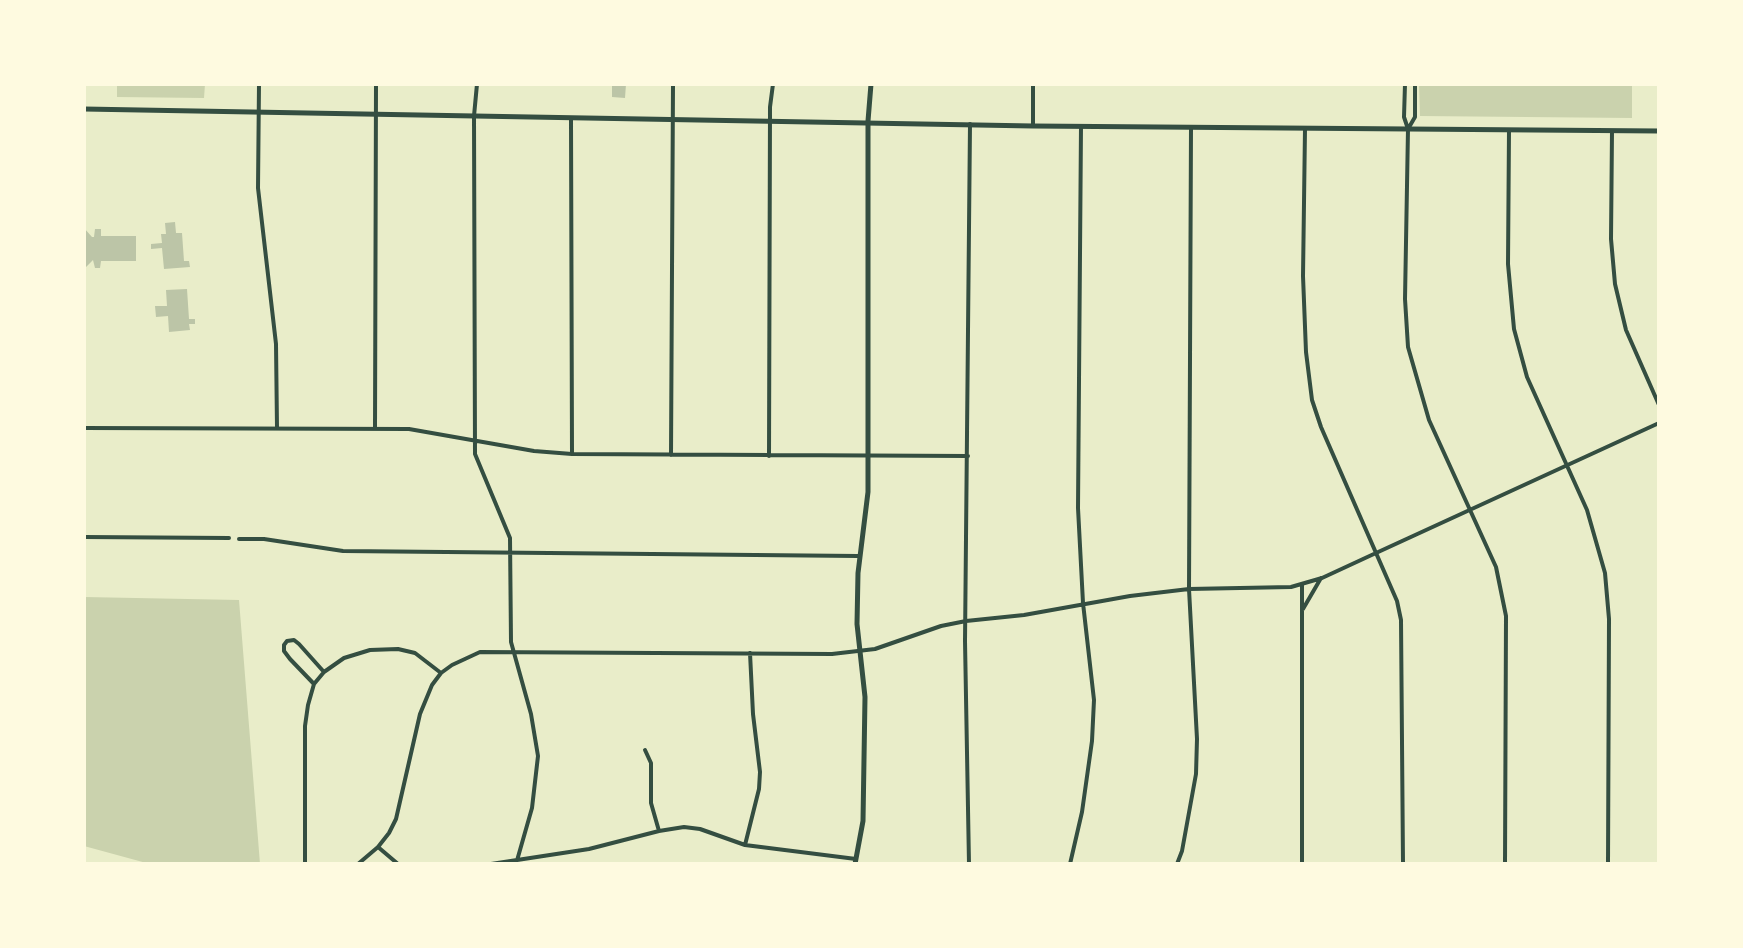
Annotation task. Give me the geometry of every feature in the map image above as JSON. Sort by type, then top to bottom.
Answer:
[{"type":"main road","points":[[856,861],[863,821],[865,697],[857,624],[858,556],[866,519],[868,457],[868,121],[871,84]]},
{"type":"main road","points":[[84,109],[1033,126],[1659,131]]},
{"type":"street","points":[[259,84],[258,188],[276,344],[277,428]]},
{"type":"street","points":[[375,428],[376,84]]},
{"type":"street","points":[[477,84],[474,116],[474,439],[477,463],[507,526],[511,553],[513,651],[531,714],[538,756],[532,808],[516,862]]},
{"type":"street","points":[[671,455],[673,84]]},
{"type":"street","points":[[769,456],[770,120],[773,84]]},
{"type":"street","points":[[1033,84],[1033,126]]},
{"type":"street","points":[[1405,84],[1404,117],[1408,129],[1405,299],[1408,347],[1429,420],[1496,567],[1506,616],[1505,864]]},
{"type":"street","points":[[1408,129],[1415,117],[1415,84]]},
{"type":"street","points":[[571,119],[572,454]]},
{"type":"street","points":[[969,864],[966,621],[970,124]]},
{"type":"street","points":[[1070,864],[1082,812],[1092,741],[1091,657],[1083,603],[1078,508],[1081,126]]},
{"type":"street","points":[[1177,864],[1196,774],[1197,739],[1189,589],[1191,127]]},
{"type":"street","points":[[1306,128],[1303,276],[1309,380],[1321,427],[1397,601],[1401,620],[1403,864]]},
{"type":"street","points":[[1509,130],[1508,264],[1514,329],[1527,377],[1598,542],[1606,583],[1609,619],[1608,864]]},
{"type":"street","points":[[1612,131],[1611,239],[1615,284],[1626,330],[1659,405]]},
{"type":"street","points":[[358,864],[378,847],[396,819],[426,696],[441,673],[480,652],[861,652],[966,621],[1189,589],[1280,588],[1302,584],[1322,578],[1659,423]]},
{"type":"street","points":[[84,428],[409,429],[534,451],[572,454],[968,456]]},
{"type":"street","points":[[84,537],[229,538]]},
{"type":"street","points":[[239,539],[264,539],[343,551],[858,556]]},
{"type":"street","points":[[1302,611],[1322,578]]},
{"type":"street","points":[[1302,584],[1302,864]]},
{"type":"street","points":[[314,684],[290,659],[284,645],[287,641],[294,640],[324,672]]},
{"type":"street","points":[[305,864],[305,726],[314,684],[324,672],[344,658],[358,653],[398,649],[415,653],[441,673]]},
{"type":"street","points":[[745,845],[755,809],[760,772],[750,653]]},
{"type":"street","points":[[645,750],[651,763],[651,803],[659,831]]},
{"type":"street","points":[[491,864],[589,849],[684,827],[700,829],[745,845],[856,861]]},
{"type":"street","points":[[378,847],[398,864]]},
{"type":"green space","points":[[117,84],[205,84],[204,98],[117,97]]},
{"type":"green space","points":[[1419,84],[1632,84],[1632,118],[1420,116]]},
{"type":"green space","points":[[84,597],[239,600],[260,864],[150,864],[84,846]]},
{"type":"building","points":[[612,84],[626,84],[625,98],[612,97]]},
{"type":"building","points":[[175,222],[176,233],[182,233],[184,261],[189,261],[190,267],[164,269],[162,248],[151,249],[151,244],[162,243],[161,234],[166,234],[165,223]]},
{"type":"building","points":[[84,228],[92,237],[95,229],[101,229],[101,236],[136,236],[136,261],[101,261],[100,268],[95,268],[93,260],[84,269]]},
{"type":"building","points":[[187,289],[189,319],[195,319],[195,324],[189,324],[190,330],[169,332],[168,316],[156,317],[155,306],[167,306],[166,290]]}]
